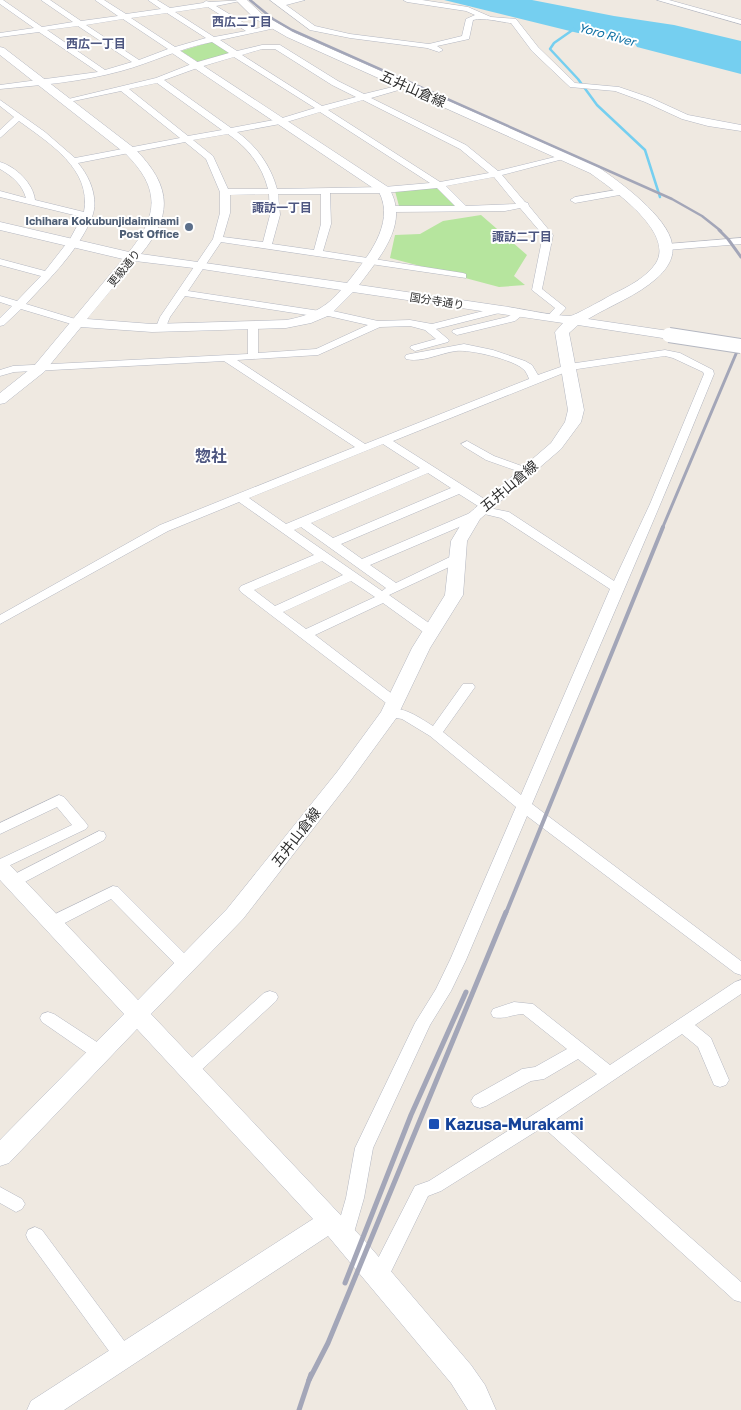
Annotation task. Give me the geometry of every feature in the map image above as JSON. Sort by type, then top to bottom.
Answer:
[{"type":"street","points":[[46,0],[138,63]]},
{"type":"street","points":[[0,299],[78,323],[162,327],[292,324],[322,313],[337,304],[381,243],[388,229],[392,210],[391,201],[384,190],[100,0]]},
{"type":"street","points":[[152,0],[439,185],[464,209]]},
{"type":"street","points":[[200,0],[252,31]]},
{"type":"street","points":[[0,35],[241,0]]},
{"type":"street","name":"五井山倉線","points":[[241,0],[258,16],[276,27],[594,170],[622,192],[658,225],[666,239],[667,246]]},
{"type":"street","points":[[276,2],[301,0]]},
{"type":"street","points":[[407,0],[468,9],[480,16],[493,20],[513,22],[535,49],[573,85],[616,89],[648,100],[690,119],[741,128]]},
{"type":"street","points":[[661,0],[741,22]]},
{"type":"street","points":[[0,1],[104,73]]},
{"type":"street","points":[[276,2],[305,23],[320,30],[350,36],[429,46],[439,51],[424,53],[399,51]]},
{"type":"street","points":[[429,46],[466,37],[470,20],[480,16]]},
{"type":"street","points":[[0,87],[68,81],[138,63],[174,49],[276,27]]},
{"type":"street","points":[[320,30],[337,27]]},
{"type":"street","points":[[64,101],[158,80],[197,65],[234,54],[262,47],[277,47],[335,83],[463,147],[496,174],[548,235],[537,290],[561,308],[551,318]]},
{"type":"street","name":"更級通り","points":[[0,50],[40,83],[130,151],[141,162],[156,186],[158,210],[148,237],[133,257],[39,369],[0,400]]},
{"type":"street","points":[[158,80],[244,141],[256,153],[273,191],[275,214],[267,245]]},
{"type":"street","points":[[73,161],[280,121],[406,86]]},
{"type":"street","points":[[124,89],[210,158],[225,192],[225,213],[218,238],[166,317],[162,327]]},
{"type":"street","points":[[0,102],[73,161],[89,188],[88,216],[71,245],[21,305],[0,323]]},
{"type":"street","points":[[0,135],[18,117]]},
{"type":"street","points":[[225,192],[384,190],[439,185],[496,174],[564,156]]},
{"type":"street","points":[[0,165],[23,182],[31,197],[31,202]]},
{"type":"street","points":[[318,252],[326,224],[325,190]]},
{"type":"street","points":[[575,200],[622,192]]},
{"type":"street","points":[[0,194],[88,216]]},
{"type":"street","points":[[392,210],[464,209],[524,205]]},
{"type":"street","name":"国分寺通り","points":[[0,226],[71,245],[133,257],[202,265],[741,346]]},
{"type":"street","points":[[218,238],[463,276]]},
{"type":"street","points":[[573,321],[625,293],[651,276],[663,264],[667,246],[741,241]]},
{"type":"street","points":[[0,262],[46,274]]},
{"type":"street","points":[[182,293],[322,313],[378,324],[410,323],[428,327],[499,310]]},
{"type":"street","points":[[457,332],[511,319],[520,313]]},
{"type":"street","name":"五井山倉線","points":[[0,1156],[235,914],[344,776],[393,708],[431,631],[454,594],[459,541],[480,510],[556,446],[573,422],[576,410],[562,332],[573,321]]},
{"type":"street","points":[[0,372],[13,369],[228,359],[318,352],[378,324]]},
{"type":"street","points":[[253,326],[253,357]]},
{"type":"street","points":[[428,327],[444,340],[412,352],[424,356],[457,348],[469,348],[521,363],[528,367],[536,381]]},
{"type":"street","points":[[0,620],[164,528],[569,367],[665,353],[676,355],[708,370],[710,374],[656,504],[617,588],[458,960],[443,991],[423,1023],[364,1148],[355,1198],[337,1229],[124,1356],[41,1410]]},
{"type":"street","points":[[228,359],[364,448]]},
{"type":"street","points":[[384,440],[460,489],[480,510],[505,515],[617,588]]},
{"type":"street","points":[[467,444],[490,458],[526,471]]},
{"type":"street","points":[[285,529],[428,469]]},
{"type":"street","points":[[332,543],[460,489]]},
{"type":"street","points":[[240,498],[431,631]]},
{"type":"street","points":[[361,564],[480,510]]},
{"type":"street","points":[[302,522],[395,588]]},
{"type":"street","points":[[323,556],[245,589],[393,708],[434,733],[525,807],[741,969]]},
{"type":"street","points":[[304,635],[458,558]]},
{"type":"street","points":[[274,611],[352,576]]},
{"type":"street","points":[[434,733],[468,687]]},
{"type":"street","points":[[0,828],[59,800],[81,826],[5,871]]},
{"type":"street","points":[[5,871],[98,836]]},
{"type":"street","points":[[5,871],[379,1276],[461,1374],[475,1394],[482,1410]]},
{"type":"street","points":[[52,923],[113,891],[185,964]]},
{"type":"street","points":[[379,1276],[420,1191],[436,1186],[544,1118],[741,986]]},
{"type":"street","points":[[190,1070],[270,997]]},
{"type":"street","points":[[499,1013],[514,1008],[528,1008],[609,1074]]},
{"type":"street","points":[[48,1018],[100,1053]]},
{"type":"street","points":[[683,1025],[705,1043],[720,1080]]},
{"type":"street","points":[[480,1102],[528,1074],[538,1074],[579,1050]]},
{"type":"street","points":[[544,1118],[741,1294]]},
{"type":"street","points":[[0,1194],[16,1204]]},
{"type":"street","points":[[35,1235],[124,1356]]},
{"type":"green space","points":[[214,41],[232,53],[198,62],[181,51]]},
{"type":"green space","points":[[439,187],[460,206],[399,206],[395,191]]},
{"type":"green space","points":[[481,215],[527,255],[514,276],[525,285],[499,287],[390,258],[395,235],[420,234],[443,221]]},
{"type":"water","points":[[444,0],[532,0],[614,16],[674,25],[741,41],[741,74],[637,47],[633,41],[607,34],[578,33]]},
{"type":"waterway","name":"Yoro River","points":[[574,29],[554,43],[550,49],[578,79],[597,105],[645,150],[660,197]]},
{"type":"railway","points":[[250,0],[273,19],[292,30],[672,199],[702,216],[721,231]]},
{"type":"railway","points":[[719,230],[741,257]]},
{"type":"railway","points":[[662,529],[741,342]]},
{"type":"railway","points":[[506,913],[663,527]]},
{"type":"railway","points":[[309,1380],[328,1343],[506,912]]},
{"type":"railway","points":[[345,1283],[411,1115],[466,992]]},
{"type":"railway","points":[[309,1380],[311,1374]]},
{"type":"railway","points":[[299,1410],[309,1380]]},
{"type":"place","name":"Ichihara Kokubunjidaiminami Post Office","points":[[189,227]]},
{"type":"place","name":"Kazusa-Murakami","points":[[434,1124]]},
{"type":"district","name":"西広二丁目","points":[[242,22]]},
{"type":"district","name":"西広一丁目","points":[[96,44]]},
{"type":"district","name":"諏訪一丁目","points":[[282,208]]},
{"type":"district","name":"諏訪二丁目","points":[[522,237]]},
{"type":"district","name":"惣社","points":[[211,456]]}]
